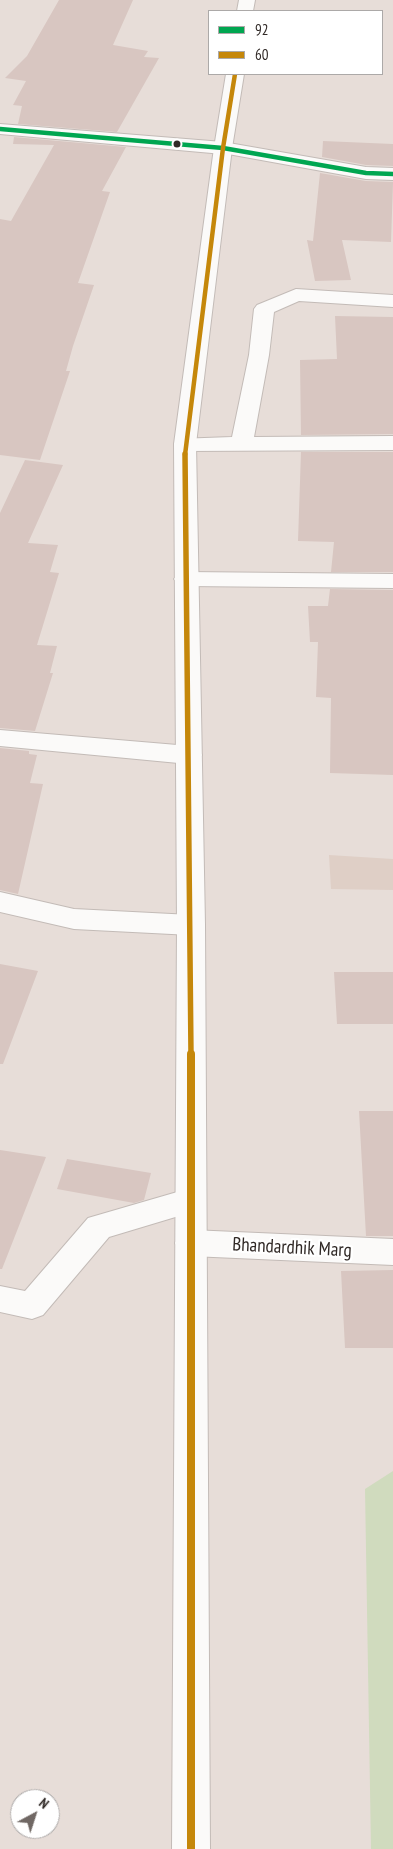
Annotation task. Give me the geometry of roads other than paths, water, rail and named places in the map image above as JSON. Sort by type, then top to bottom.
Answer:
[{"type":"main road","points":[[191,1849],[191,925],[185,444],[223,148],[235,75]]},
{"type":"main road","points":[[0,129],[223,148],[366,174],[393,174]]},
{"type":"main road","points":[[242,444],[264,309],[296,295],[393,301]]},
{"type":"main road","points":[[185,444],[393,443]]},
{"type":"main road","points":[[186,579],[393,581]]},
{"type":"main road","points":[[0,738],[189,756]]},
{"type":"main road","points":[[0,902],[74,919],[191,925]]},
{"type":"main road","points":[[0,1299],[32,1306],[99,1226],[191,1200]]},
{"type":"main road","name":"Bhandardhik Marg","points":[[191,1243],[393,1252]]}]
